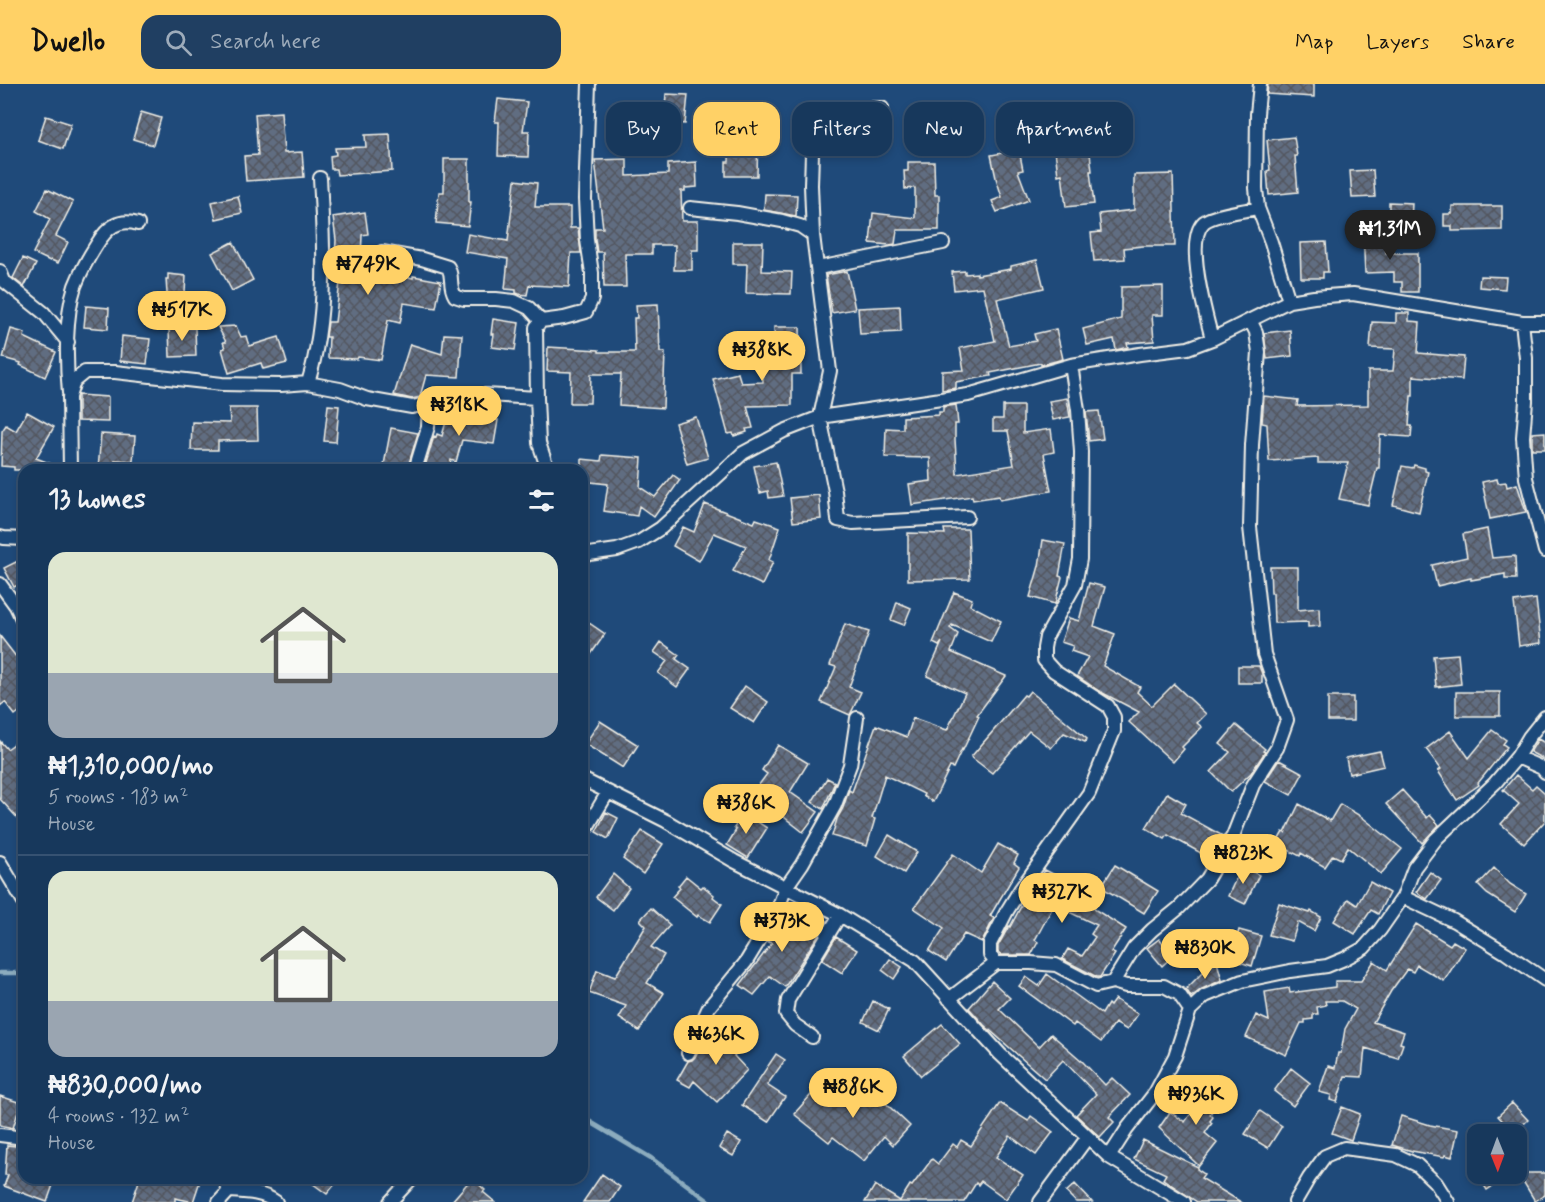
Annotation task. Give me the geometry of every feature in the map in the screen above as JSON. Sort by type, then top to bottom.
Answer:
[{"type":"street","points":[[546,464],[540,443],[536,327],[542,321],[586,312],[592,299],[585,199],[589,84]]},
{"type":"street","points":[[1260,84],[1257,114],[1258,208],[1271,242],[1288,301]]},
{"type":"street","points":[[812,156],[813,235],[831,371],[820,417],[835,491],[838,520],[853,523],[967,517]]},
{"type":"street","points":[[308,383],[319,338],[324,265],[320,178]]},
{"type":"street","points":[[690,208],[737,213],[791,224],[800,226],[813,235]]},
{"type":"street","points":[[1212,339],[1197,277],[1197,231],[1205,220],[1258,208]]},
{"type":"street","points":[[69,464],[67,368],[69,312],[74,288],[100,238],[114,225],[128,221],[138,224]]},
{"type":"street","points":[[818,268],[943,243]]},
{"type":"street","points":[[382,252],[428,260],[448,267],[452,275],[451,288],[455,296],[464,299],[514,301],[529,308],[542,321]]},
{"type":"street","points":[[0,271],[4,281],[44,313],[68,342]]},
{"type":"street","points":[[588,554],[617,550],[639,542],[661,528],[743,453],[784,431],[820,417],[968,395],[1071,365],[1188,348],[1212,339],[1288,301],[1353,294],[1522,322],[1545,322]]},
{"type":"street","points":[[1113,982],[1134,948],[1179,908],[1207,879],[1233,836],[1253,785],[1277,748],[1287,720],[1264,654],[1250,527],[1252,445],[1259,352],[1256,332],[1250,320]]},
{"type":"street","points":[[1522,322],[1526,358],[1523,437],[1526,478],[1545,551]]},
{"type":"street","points":[[996,963],[990,955],[990,944],[1020,890],[1089,793],[1114,731],[1114,717],[1108,706],[1054,671],[1044,660],[1046,637],[1075,585],[1080,559],[1081,452],[1078,410],[1071,365]]},
{"type":"street","points":[[69,397],[74,381],[85,372],[115,372],[222,384],[308,383],[340,389],[388,404],[412,407],[459,397],[537,398]]},
{"type":"street","points":[[417,464],[428,427],[429,403]]},
{"type":"street","points":[[1,540],[18,539]]},
{"type":"street","points":[[0,584],[18,610]]},
{"type":"street","points":[[1109,1158],[1127,1129],[1155,1093],[1175,1056],[1190,1010],[1205,996],[1242,981],[1327,966],[1364,948],[1403,897],[1414,868],[1436,839],[1495,783],[1518,757],[1545,717]]},
{"type":"street","points":[[688,1053],[709,1007],[746,962],[777,911],[786,887],[802,864],[835,804],[850,765],[857,718]]},
{"type":"street","points":[[1518,757],[1542,768],[1545,772]]},
{"type":"street","points":[[588,783],[666,821],[734,861],[840,915],[915,961],[1000,1054],[1109,1158],[1181,1201]]},
{"type":"street","points":[[588,826],[608,792]]},
{"type":"street","points":[[0,862],[18,892]]},
{"type":"street","points":[[1403,897],[1454,921],[1506,952],[1545,980]]},
{"type":"street","points":[[812,1037],[795,1025],[786,1014],[788,1000],[840,915]]},
{"type":"street","points":[[949,999],[996,963],[1031,963],[1056,965],[1096,986],[1113,982],[1126,986],[1164,986],[1179,994],[1190,1010]]},
{"type":"street","points":[[0,1135],[18,1137]]},
{"type":"street","points":[[1040,1202],[1087,1138]]},
{"type":"street","points":[[1295,1202],[1325,1156],[1344,1148],[1396,1155],[1417,1165],[1436,1183],[1448,1202]]},
{"type":"street","points":[[226,1184],[229,1191]]},
{"type":"street","points":[[219,1202],[233,1184]]},
{"type":"street","points":[[390,1202],[406,1184]]},
{"type":"street","points":[[229,1191],[270,1197],[276,1202]]},
{"type":"building","points":[[1268,84],[1314,84],[1314,97],[1267,94]]},
{"type":"building","points":[[666,94],[688,95],[685,124],[681,124],[681,102],[665,102]]},
{"type":"building","points":[[498,99],[527,102],[523,131],[529,131],[528,157],[498,156],[499,122],[495,122]]},
{"type":"building","points":[[141,112],[161,118],[153,145],[133,139]]},
{"type":"building","points":[[281,112],[284,153],[302,152],[304,177],[246,181],[244,156],[258,155],[255,114]]},
{"type":"building","points":[[46,116],[71,124],[63,149],[38,140]]},
{"type":"building","points":[[390,134],[392,171],[337,175],[336,169],[331,169],[330,156],[336,155],[335,148],[366,147],[365,135]]},
{"type":"building","points":[[1294,137],[1298,192],[1269,195],[1267,171],[1270,170],[1267,140]]},
{"type":"building","points":[[991,155],[1020,156],[1023,170],[1018,171],[1029,200],[997,212],[992,201],[1002,197]]},
{"type":"building","points":[[729,156],[757,156],[757,176],[726,176],[726,162],[729,162]]},
{"type":"building","points":[[1056,156],[1090,156],[1094,204],[1066,207],[1062,174],[1058,175]]},
{"type":"building","points":[[444,159],[469,159],[469,202],[471,202],[468,226],[436,223],[439,192],[444,192]]},
{"type":"building","points":[[627,159],[627,176],[668,174],[668,164],[696,162],[697,187],[685,188],[685,191],[681,191],[682,221],[698,221],[698,250],[692,250],[692,270],[674,270],[675,245],[652,245],[652,254],[625,254],[626,287],[604,287],[603,252],[597,252],[595,239],[595,228],[603,228],[595,160]]},
{"type":"building","points":[[908,162],[934,162],[935,195],[939,195],[939,230],[897,230],[895,244],[870,243],[873,213],[915,218],[915,188],[905,189],[904,171],[908,171]]},
{"type":"building","points":[[1373,170],[1375,197],[1352,198],[1350,171]]},
{"type":"building","points":[[1173,174],[1175,246],[1124,248],[1125,259],[1094,261],[1091,233],[1101,232],[1099,214],[1134,210],[1134,175]]},
{"type":"building","points":[[515,180],[537,183],[535,207],[570,207],[570,228],[578,228],[581,253],[571,253],[569,287],[529,285],[527,295],[516,293],[516,290],[505,289],[508,259],[465,252],[468,234],[508,241]]},
{"type":"building","points":[[47,189],[73,202],[56,236],[68,242],[58,263],[33,253],[50,219],[36,211]]},
{"type":"building","points":[[765,194],[797,195],[796,216],[764,210]]},
{"type":"building","points":[[238,196],[242,213],[216,219],[212,202]]},
{"type":"building","points":[[1389,202],[1412,203],[1411,223],[1389,222]]},
{"type":"building","points":[[1452,206],[1502,206],[1502,230],[1452,231],[1452,226],[1444,226],[1444,214],[1452,214]]},
{"type":"building","points":[[365,212],[368,234],[362,235],[361,259],[370,260],[369,270],[441,281],[436,308],[404,303],[400,323],[388,320],[381,360],[358,357],[357,359],[328,358],[329,337],[326,337],[328,322],[335,322],[340,282],[336,282],[337,257],[335,257],[336,240],[333,217]]},
{"type":"building","points":[[1385,231],[1386,253],[1418,253],[1418,292],[1402,292],[1402,282],[1394,282],[1394,272],[1365,273],[1363,232]]},
{"type":"building","points":[[233,242],[253,280],[232,291],[212,253]]},
{"type":"building","points":[[733,242],[763,242],[762,271],[792,272],[791,294],[746,293],[747,264],[733,264]]},
{"type":"building","points":[[1326,242],[1328,272],[1323,272],[1323,278],[1301,278],[1300,243]]},
{"type":"building","points":[[23,258],[36,264],[24,287],[13,278]]},
{"type":"building","points":[[1037,260],[1044,288],[997,299],[1009,346],[1036,341],[1034,334],[1056,329],[1063,359],[990,373],[991,376],[956,382],[956,388],[942,390],[942,371],[964,370],[960,348],[995,341],[983,287],[954,290],[952,272],[965,271],[965,274],[977,273],[977,275],[1011,269],[1011,266]]},
{"type":"building","points":[[847,271],[855,309],[832,313],[826,275]]},
{"type":"building","points":[[168,274],[186,276],[184,309],[168,308],[166,279],[168,279]]},
{"type":"building","points":[[1480,276],[1506,277],[1505,289],[1479,287]]},
{"type":"building","points":[[1163,286],[1163,315],[1152,315],[1154,341],[1127,343],[1128,347],[1116,350],[1114,339],[1087,345],[1083,329],[1121,319],[1121,287]]},
{"type":"building","points":[[658,304],[660,352],[665,352],[663,408],[619,405],[621,374],[591,374],[590,403],[570,403],[571,372],[547,371],[548,347],[599,350],[599,352],[635,352],[636,305]]},
{"type":"building","points":[[86,306],[109,308],[108,329],[84,327]]},
{"type":"building","points":[[900,306],[901,332],[860,334],[858,308]]},
{"type":"building","points":[[1396,313],[1409,313],[1409,321],[1420,322],[1418,353],[1464,357],[1462,380],[1413,376],[1409,426],[1412,426],[1411,437],[1380,435],[1379,468],[1377,468],[1368,505],[1339,499],[1348,463],[1318,463],[1318,458],[1269,461],[1267,424],[1262,423],[1264,396],[1298,400],[1297,406],[1368,405],[1368,371],[1393,371],[1395,349],[1370,348],[1372,322],[1396,323]]},
{"type":"building","points":[[493,319],[519,323],[515,350],[492,347]]},
{"type":"building","points":[[236,326],[241,337],[246,336],[249,346],[279,337],[287,363],[263,369],[261,363],[229,373],[222,349],[225,348],[223,342],[226,342],[218,327]]},
{"type":"building","points":[[774,327],[800,327],[801,374],[792,374],[792,405],[747,406],[753,428],[734,436],[733,433],[728,434],[713,379],[738,373],[741,383],[763,382],[762,348],[775,347]]},
{"type":"building","points":[[195,328],[196,356],[170,357],[169,329]]},
{"type":"building","points":[[11,329],[25,333],[24,337],[56,352],[45,377],[20,365],[21,363],[3,358]]},
{"type":"building","points":[[1290,330],[1292,356],[1267,359],[1264,333]]},
{"type":"building","points":[[444,334],[462,335],[459,377],[426,375],[420,397],[412,399],[394,395],[410,344],[442,354]]},
{"type":"building","points":[[122,336],[150,339],[147,364],[120,361]]},
{"type":"building","points":[[78,395],[108,397],[108,422],[78,421]]},
{"type":"building","points":[[1067,398],[1070,417],[1053,420],[1049,401]]},
{"type":"building","points":[[328,405],[339,406],[336,442],[324,441]]},
{"type":"building","points":[[460,405],[472,405],[470,416],[498,420],[494,444],[462,440],[456,462],[451,460],[450,464],[426,464],[434,436],[436,437],[437,434],[442,436],[450,407],[459,408]]},
{"type":"building","points":[[956,405],[957,474],[1014,465],[1008,431],[993,431],[993,419],[1003,419],[1003,406],[1023,406],[1023,433],[1051,429],[1054,452],[1044,454],[1051,491],[1000,500],[999,496],[973,500],[972,496],[912,505],[909,484],[931,481],[930,458],[885,457],[886,428],[903,429],[903,417],[939,415],[939,412],[943,412],[943,407]]},
{"type":"building","points":[[229,408],[257,408],[258,440],[218,441],[218,450],[191,450],[192,422],[230,423]]},
{"type":"building","points":[[1099,411],[1103,439],[1089,441],[1086,412]]},
{"type":"building","points":[[27,412],[54,427],[36,458],[52,464],[18,464],[18,470],[14,470],[14,467],[1,466],[2,431],[6,425],[16,431]]},
{"type":"building","points":[[696,417],[708,458],[687,464],[675,423]]},
{"type":"building","points":[[391,428],[418,433],[409,464],[384,464]]},
{"type":"building","points":[[1545,432],[1545,449],[1532,449],[1532,433]]},
{"type":"building","points":[[101,434],[135,436],[133,461],[115,460],[115,464],[98,464]]},
{"type":"building","points":[[602,455],[642,458],[640,487],[655,497],[673,475],[680,480],[654,517],[639,506],[637,516],[604,511],[608,484],[588,482],[588,464],[582,464],[582,459],[601,461]]},
{"type":"building","points":[[776,462],[783,496],[769,498],[768,491],[760,493],[754,466]]},
{"type":"building","points":[[1414,465],[1425,468],[1428,472],[1419,512],[1393,505],[1402,466],[1413,468]]},
{"type":"building","points":[[1497,479],[1498,483],[1506,482],[1507,487],[1517,484],[1526,512],[1490,519],[1482,482]]},
{"type":"building","points":[[819,495],[821,519],[793,522],[790,498]]},
{"type":"building","points":[[705,504],[754,523],[756,519],[780,527],[769,560],[773,562],[762,585],[733,571],[746,546],[714,533],[699,561],[673,546],[683,527],[694,532]]},
{"type":"building","points":[[944,529],[968,529],[970,579],[908,580],[908,533],[945,534]]},
{"type":"building","points":[[1487,529],[1492,558],[1515,556],[1516,579],[1505,579],[1505,574],[1471,580],[1471,578],[1437,586],[1432,565],[1467,557],[1463,534]]},
{"type":"building","points":[[1043,540],[1065,544],[1059,576],[1062,577],[1055,604],[1030,597],[1039,566]]},
{"type":"building","points":[[18,561],[18,585],[14,587],[4,568]]},
{"type":"building","points":[[1270,567],[1298,567],[1298,610],[1319,608],[1320,626],[1308,627],[1308,622],[1274,623]]},
{"type":"building","points":[[1089,583],[1105,587],[1094,626],[1115,634],[1103,666],[1140,687],[1137,692],[1152,706],[1174,684],[1206,714],[1197,723],[1202,727],[1182,747],[1184,749],[1173,762],[1129,722],[1139,712],[1099,691],[1077,676],[1088,657],[1071,651],[1073,646],[1061,642],[1069,618],[1079,621]]},
{"type":"building","points":[[954,592],[972,599],[970,605],[1001,621],[991,642],[952,625],[950,628],[958,634],[951,652],[1006,676],[977,715],[979,716],[963,750],[953,768],[950,767],[933,802],[923,796],[924,794],[885,775],[872,818],[875,819],[867,846],[832,836],[849,790],[852,792],[876,725],[907,737],[913,718],[947,730],[965,693],[927,676],[942,642],[939,646],[933,643]]},
{"type":"building","points":[[1536,599],[1541,643],[1519,646],[1514,602]]},
{"type":"building","points":[[897,602],[911,608],[904,625],[891,620]]},
{"type":"building","points":[[588,622],[605,634],[588,658]]},
{"type":"building","points":[[845,624],[869,632],[849,687],[861,692],[850,715],[821,702],[836,667],[830,665]]},
{"type":"building","points":[[0,636],[18,659],[18,713],[15,715],[5,702],[0,706]]},
{"type":"building","points":[[661,642],[679,655],[676,659],[690,669],[677,687],[658,673],[667,661],[654,652]]},
{"type":"building","points":[[1458,654],[1461,684],[1436,687],[1433,656]]},
{"type":"building","points":[[1238,666],[1259,666],[1262,683],[1238,683]]},
{"type":"building","points":[[745,686],[768,702],[754,723],[730,708]]},
{"type":"building","points":[[1030,691],[1087,739],[1085,742],[1064,733],[1051,748],[1029,731],[992,773],[971,757],[1024,695],[1026,696]]},
{"type":"building","points":[[1456,692],[1500,692],[1500,716],[1456,716]]},
{"type":"building","points":[[1328,697],[1353,697],[1353,721],[1328,721]]},
{"type":"building","points":[[600,721],[638,745],[623,768],[588,746],[588,739]]},
{"type":"building","points":[[1236,725],[1265,749],[1263,751],[1265,752],[1251,773],[1231,792],[1211,772],[1230,752],[1220,744]]},
{"type":"building","points":[[1492,730],[1506,740],[1503,744],[1507,747],[1478,783],[1479,785],[1457,800],[1438,771],[1441,769],[1426,749],[1450,731],[1469,758]]},
{"type":"building","points":[[1538,739],[1545,743],[1545,760],[1530,752]]},
{"type":"building","points":[[0,741],[7,749],[18,741],[18,818],[0,799]]},
{"type":"building","points":[[778,745],[808,763],[790,792],[818,812],[803,832],[756,795],[758,792],[755,790],[767,774],[762,770]]},
{"type":"building","points":[[1380,751],[1384,766],[1349,774],[1346,758]]},
{"type":"building","points":[[1279,760],[1303,773],[1291,795],[1265,781]]},
{"type":"building","points":[[1516,775],[1532,789],[1536,785],[1545,793],[1545,821],[1524,844],[1501,824],[1519,804],[1503,790]]},
{"type":"building","points":[[827,778],[835,782],[823,809],[812,802]]},
{"type":"building","points":[[1402,790],[1427,818],[1430,815],[1439,825],[1422,843],[1386,804]]},
{"type":"building","points":[[1167,793],[1186,804],[1181,813],[1223,836],[1210,858],[1168,835],[1165,839],[1146,828]]},
{"type":"building","points":[[1299,804],[1330,821],[1340,804],[1362,817],[1402,849],[1381,874],[1348,847],[1341,859],[1333,855],[1325,867],[1301,853],[1300,856],[1276,844],[1283,832],[1285,833]]},
{"type":"building","points":[[741,811],[767,828],[748,858],[727,845],[736,830],[734,828],[737,823],[734,821]]},
{"type":"building","points":[[606,812],[618,818],[608,839],[596,832]]},
{"type":"building","points":[[642,831],[663,844],[643,874],[623,859]]},
{"type":"building","points":[[889,835],[917,852],[904,873],[877,856]]},
{"type":"building","points":[[998,844],[1018,855],[1014,863],[1019,867],[990,916],[994,918],[982,942],[964,934],[946,962],[929,951],[944,928],[914,908],[953,854],[981,873]]},
{"type":"building","points":[[1115,865],[1158,891],[1144,913],[1101,887]]},
{"type":"building","points":[[1242,866],[1259,875],[1245,904],[1228,896]]},
{"type":"building","points":[[1494,868],[1510,884],[1526,894],[1515,912],[1487,894],[1478,885]]},
{"type":"building","points":[[1045,870],[1099,899],[1094,909],[1126,929],[1111,952],[1115,954],[1100,977],[1062,959],[1068,949],[1082,956],[1095,937],[1091,934],[1097,925],[1054,905],[1035,940],[1038,942],[1031,955],[1002,955],[998,952],[998,946],[1009,926],[1031,888],[1036,881],[1038,883]]},
{"type":"building","points":[[1430,872],[1441,880],[1427,899],[1416,892]]},
{"type":"building","points":[[613,874],[629,888],[613,910],[596,897]]},
{"type":"building","points":[[686,876],[701,888],[703,886],[722,904],[710,922],[698,915],[697,917],[672,897]]},
{"type":"building","points":[[1370,882],[1389,893],[1378,914],[1371,910],[1355,934],[1334,921],[1348,899],[1357,905]]},
{"type":"building","points":[[1279,903],[1310,913],[1311,911],[1321,917],[1314,931],[1298,922],[1292,941],[1269,935]]},
{"type":"building","points":[[788,905],[799,912],[794,921],[819,934],[785,987],[770,976],[754,995],[740,985],[772,943],[768,942]]},
{"type":"building","points":[[651,908],[670,925],[651,947],[664,955],[647,983],[664,993],[639,1031],[619,1018],[626,1006],[589,993],[597,970],[615,977],[646,926],[640,920]]},
{"type":"building","points":[[1416,924],[1450,945],[1453,941],[1465,948],[1444,981],[1417,965],[1413,972],[1407,969],[1373,1022],[1404,1032],[1398,1058],[1365,1048],[1362,1077],[1345,1076],[1337,1102],[1330,1100],[1331,1095],[1319,1092],[1328,1066],[1335,1068],[1338,1053],[1341,1053],[1345,1029],[1356,1009],[1342,1001],[1325,1001],[1326,1005],[1317,1007],[1318,1014],[1313,1014],[1313,1019],[1301,1023],[1286,1055],[1246,1037],[1256,1015],[1269,1021],[1265,992],[1289,988],[1290,993],[1335,987],[1335,981],[1361,981],[1374,961],[1387,970]]},
{"type":"building","points":[[1239,930],[1261,936],[1252,966],[1230,959]]},
{"type":"building","points":[[836,937],[857,950],[842,973],[822,960]]},
{"type":"building","points":[[1159,939],[1173,956],[1162,966],[1147,948]]},
{"type":"building","points":[[890,959],[902,967],[894,979],[882,970]]},
{"type":"building","points":[[1217,962],[1222,980],[1191,997],[1186,989]]},
{"type":"building","points":[[1047,974],[1102,1014],[1108,1004],[1110,1006],[1115,999],[1138,1014],[1127,1030],[1115,1023],[1101,1042],[1075,1023],[1073,1026],[1019,986],[1026,977],[1039,986]]},
{"type":"building","points":[[992,981],[1010,998],[999,1009],[1039,1047],[1051,1034],[1105,1085],[1112,1078],[1130,1095],[1109,1117],[1114,1122],[1100,1137],[1076,1115],[1096,1094],[1063,1060],[1045,1079],[984,1025],[969,1008]]},
{"type":"building","points":[[873,1001],[889,1009],[879,1030],[863,1022]]},
{"type":"building","points":[[743,1024],[753,1031],[734,1056],[747,1070],[717,1102],[694,1081],[690,1087],[677,1080],[688,1061],[695,1057],[706,1036],[725,1048]]},
{"type":"building","points":[[942,1024],[960,1044],[921,1076],[904,1056]]},
{"type":"building","points":[[776,1054],[785,1060],[767,1085],[785,1097],[768,1122],[742,1105]]},
{"type":"building","points":[[1291,1068],[1310,1083],[1293,1106],[1274,1091]]},
{"type":"building","points":[[1215,1079],[1228,1088],[1210,1114],[1213,1117],[1210,1121],[1212,1123],[1205,1133],[1217,1143],[1199,1166],[1159,1128],[1170,1112],[1185,1122]]},
{"type":"building","points":[[861,1080],[878,1092],[876,1094],[910,1126],[893,1145],[884,1136],[864,1161],[833,1137],[829,1142],[794,1114],[819,1086],[842,1105]]},
{"type":"building","points":[[0,1096],[18,1102],[18,1112],[13,1128],[0,1125]]},
{"type":"building","points":[[1000,1103],[1028,1121],[1031,1116],[1053,1132],[1036,1155],[1010,1136],[996,1157],[1023,1175],[1006,1199],[981,1181],[978,1185],[976,1183],[964,1202],[865,1202],[875,1185],[900,1201],[932,1159],[938,1164],[953,1144],[957,1147],[961,1140],[971,1146]]},
{"type":"building","points":[[1512,1103],[1528,1120],[1524,1124],[1506,1124],[1498,1116]]},
{"type":"building","points":[[1342,1107],[1360,1114],[1351,1140],[1332,1133]]},
{"type":"building","points":[[1260,1111],[1282,1126],[1268,1148],[1245,1134]]},
{"type":"building","points":[[1401,1116],[1430,1125],[1458,1130],[1452,1157],[1412,1151],[1392,1145]]},
{"type":"building","points":[[727,1134],[741,1142],[733,1156],[719,1148]]},
{"type":"building","points":[[1143,1140],[1198,1167],[1197,1169],[1204,1174],[1201,1178],[1241,1202],[1197,1202],[1163,1179],[1166,1174],[1134,1159]]},
{"type":"building","points":[[7,1145],[18,1146],[18,1184],[53,1185],[47,1202],[4,1186],[8,1175],[5,1175]]},
{"type":"building","points":[[1527,1173],[1545,1173],[1545,1195],[1535,1201],[1525,1184],[1527,1184]]},
{"type":"building","points":[[602,1174],[620,1187],[610,1202],[583,1202]]},
{"type":"building","points":[[138,1184],[199,1184],[193,1202],[175,1198],[175,1202],[132,1202]]},
{"type":"building","points":[[313,1184],[335,1184],[327,1194]]},
{"type":"building","points":[[467,1184],[478,1184],[485,1190],[483,1192],[495,1202],[451,1202]]},
{"type":"building","points":[[1075,1184],[1092,1202],[1076,1202],[1066,1192]]},
{"type":"building","points":[[1483,1184],[1496,1184],[1487,1190]]},
{"type":"waterway","points":[[0,973],[18,973]]},
{"type":"waterway","points":[[588,1121],[651,1158],[710,1202]]}]
